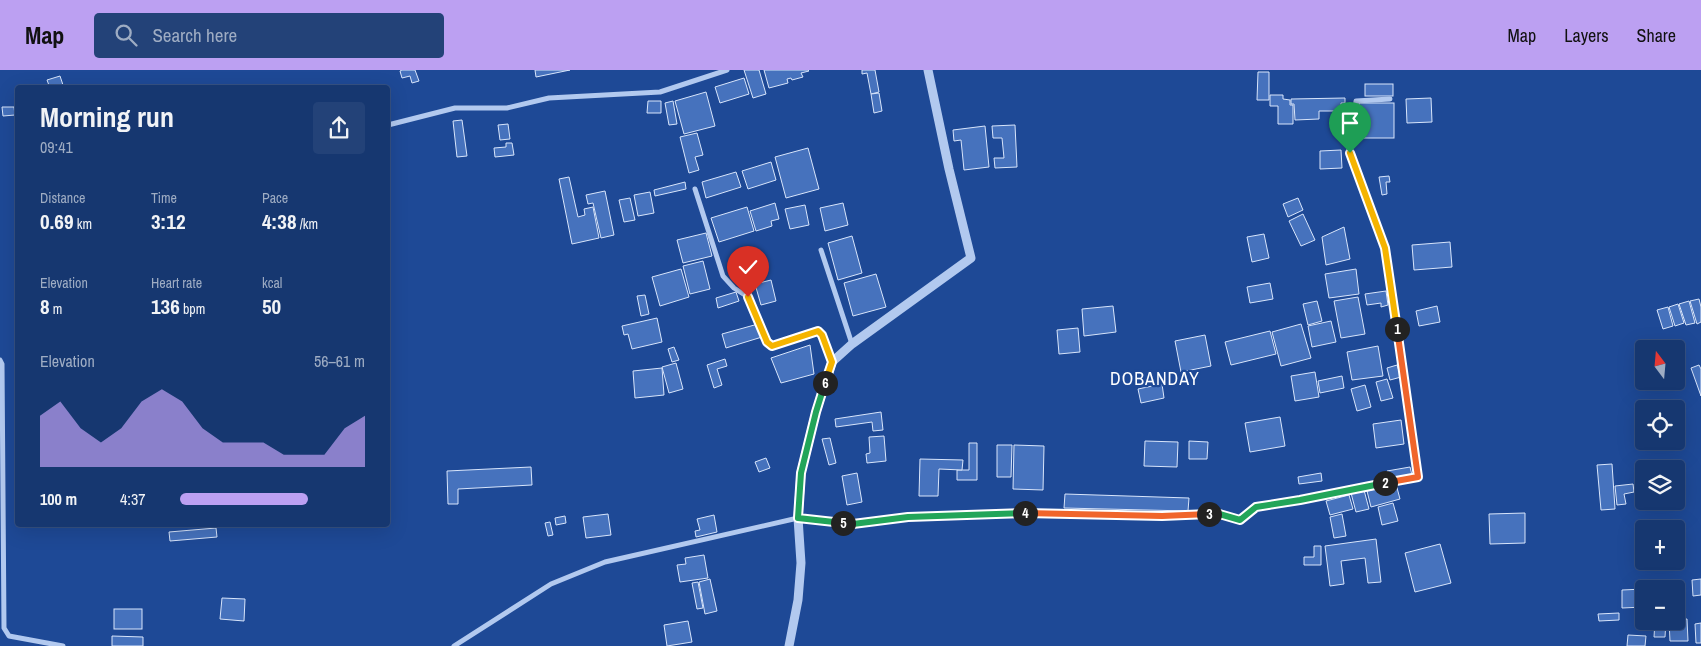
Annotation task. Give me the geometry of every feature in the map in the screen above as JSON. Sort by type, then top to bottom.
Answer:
[{"type":"street","points":[[390,125],[455,108],[507,108],[549,98],[660,92],[727,70]]},
{"type":"street","points":[[789,646],[798,600],[801,563],[798,518],[801,473],[816,412],[832,362],[852,344],[972,258],[949,169],[928,70]]},
{"type":"street","points":[[454,646],[551,584],[605,562],[798,518],[853,524],[908,517],[1038,513],[1162,516],[1216,513],[1240,520],[1256,507],[1418,477],[1385,248],[1350,153],[1356,101],[1390,99]]},
{"type":"street","points":[[695,189],[723,276],[734,288],[748,297],[767,342],[772,346],[818,331],[822,335],[832,362]]},
{"type":"street","points":[[821,250],[852,344]]},
{"type":"street","points":[[0,360],[2,364],[4,628],[9,636],[53,646],[62,646]]},
{"type":"building","points":[[415,70],[419,81],[412,83],[410,76],[402,78],[400,71]]},
{"type":"building","points":[[535,70],[570,70],[536,77]]},
{"type":"building","points":[[744,70],[759,70],[766,94],[753,98]]},
{"type":"building","points":[[764,70],[809,71],[801,73],[803,77],[792,80],[791,78],[787,79],[788,83],[769,88]]},
{"type":"building","points":[[862,70],[875,70],[879,92],[871,94],[867,73],[862,74]]},
{"type":"building","points":[[1258,72],[1269,72],[1269,100],[1257,100]]},
{"type":"building","points":[[60,76],[63,85],[49,85],[47,80]]},
{"type":"building","points":[[744,78],[749,94],[720,103],[715,87]]},
{"type":"building","points":[[1365,84],[1393,84],[1393,96],[1365,96]]},
{"type":"building","points":[[706,92],[715,126],[684,134],[675,101]]},
{"type":"building","points":[[879,93],[882,111],[874,113],[871,94]]},
{"type":"building","points":[[1270,95],[1283,95],[1283,99],[1290,100],[1290,105],[1293,105],[1293,124],[1278,124],[1278,106],[1270,106]]},
{"type":"building","points":[[1345,98],[1345,103],[1341,103],[1341,111],[1319,111],[1319,119],[1295,120],[1294,104],[1291,104],[1291,99]]},
{"type":"building","points":[[1431,98],[1432,122],[1407,123],[1406,99]]},
{"type":"building","points":[[648,101],[661,101],[661,113],[647,113]]},
{"type":"building","points":[[673,101],[677,124],[669,125],[665,103]]},
{"type":"building","points":[[1359,103],[1394,103],[1394,138],[1359,138]]},
{"type":"building","points":[[2,107],[14,107],[15,115],[3,116]]},
{"type":"building","points":[[462,120],[467,156],[457,157],[453,121]]},
{"type":"building","points":[[508,124],[510,139],[500,140],[498,125]]},
{"type":"building","points":[[1015,125],[1017,167],[995,168],[994,158],[1004,158],[1002,138],[993,138],[992,126]]},
{"type":"building","points":[[985,126],[989,167],[964,170],[961,140],[954,141],[953,130]]},
{"type":"building","points":[[697,133],[703,155],[695,157],[699,170],[689,173],[680,137]]},
{"type":"building","points":[[506,143],[512,143],[514,155],[495,157],[494,148],[506,147]]},
{"type":"building","points":[[808,148],[819,189],[786,198],[775,157]]},
{"type":"building","points":[[1341,150],[1342,168],[1320,169],[1320,151]]},
{"type":"building","points":[[771,162],[776,180],[748,189],[742,171]]},
{"type":"building","points":[[736,172],[741,187],[706,198],[702,182]]},
{"type":"building","points":[[1389,176],[1390,182],[1386,182],[1387,194],[1382,195],[1379,177]]},
{"type":"building","points":[[569,177],[578,217],[585,215],[584,209],[593,207],[599,238],[572,244],[559,179]]},
{"type":"building","points":[[685,182],[686,189],[655,196],[654,190]]},
{"type":"building","points":[[605,191],[614,235],[601,238],[593,203],[588,204],[586,195]]},
{"type":"building","points":[[650,192],[654,213],[638,216],[634,195]]},
{"type":"building","points":[[630,198],[635,220],[624,222],[619,200]]},
{"type":"building","points":[[1298,198],[1303,210],[1288,217],[1283,204]]},
{"type":"building","points":[[775,203],[779,219],[771,221],[772,226],[756,231],[750,211]]},
{"type":"building","points":[[843,203],[848,225],[825,231],[820,208]]},
{"type":"building","points":[[805,205],[809,225],[790,229],[785,209]]},
{"type":"building","points":[[747,207],[754,231],[719,242],[711,218]]},
{"type":"building","points":[[1303,214],[1315,240],[1301,246],[1289,221]]},
{"type":"building","points":[[1344,227],[1350,259],[1326,265],[1322,237]]},
{"type":"building","points":[[706,233],[712,256],[683,263],[677,240]]},
{"type":"building","points":[[1264,234],[1269,258],[1252,262],[1247,237]]},
{"type":"building","points":[[852,236],[862,273],[838,280],[828,243]]},
{"type":"building","points":[[1450,242],[1452,267],[1414,270],[1412,245]]},
{"type":"building","points":[[703,261],[710,289],[690,294],[683,266]]},
{"type":"building","points":[[747,267],[752,285],[743,287],[738,269]]},
{"type":"building","points":[[681,269],[689,297],[660,306],[652,277]]},
{"type":"building","points":[[1356,269],[1359,294],[1329,298],[1325,274]]},
{"type":"building","points":[[876,274],[886,307],[853,316],[844,283]]},
{"type":"building","points":[[771,280],[776,301],[761,305],[755,284]]},
{"type":"building","points":[[1270,283],[1273,299],[1250,303],[1247,287]]},
{"type":"building","points":[[1386,291],[1388,305],[1381,307],[1381,303],[1367,305],[1365,294]]},
{"type":"building","points":[[736,292],[739,301],[718,308],[716,298]]},
{"type":"building","points":[[645,295],[649,314],[641,316],[637,296]]},
{"type":"building","points":[[1358,297],[1365,334],[1341,338],[1334,301]]},
{"type":"building","points":[[1699,299],[1701,322],[1697,324],[1690,301]]},
{"type":"building","points":[[1317,301],[1322,321],[1308,325],[1303,304]]},
{"type":"building","points":[[1689,301],[1695,323],[1686,325],[1679,304]]},
{"type":"building","points":[[1678,304],[1684,323],[1675,326],[1669,307]]},
{"type":"building","points":[[1113,306],[1116,332],[1084,336],[1082,309]]},
{"type":"building","points":[[1437,306],[1440,322],[1419,326],[1416,311]]},
{"type":"building","points":[[1668,307],[1673,326],[1663,329],[1657,310]]},
{"type":"building","points":[[657,318],[662,342],[632,349],[628,334],[624,335],[622,326]]},
{"type":"building","points":[[1331,321],[1336,342],[1312,347],[1308,326]]},
{"type":"building","points":[[758,324],[762,337],[726,348],[722,334]]},
{"type":"building","points":[[1301,324],[1311,358],[1281,366],[1272,332]]},
{"type":"building","points":[[1078,328],[1080,352],[1059,354],[1057,330]]},
{"type":"building","points":[[1270,331],[1276,354],[1231,365],[1225,342]]},
{"type":"building","points":[[1205,335],[1211,366],[1181,372],[1175,341]]},
{"type":"building","points":[[810,345],[814,374],[781,383],[771,358]]},
{"type":"building","points":[[1378,346],[1383,376],[1352,380],[1347,352]]},
{"type":"building","points":[[674,347],[679,360],[672,362],[668,349]]},
{"type":"building","points":[[725,359],[727,366],[717,369],[722,385],[714,388],[707,365]]},
{"type":"building","points":[[676,363],[683,389],[669,393],[662,367]]},
{"type":"building","points":[[1397,365],[1401,377],[1390,380],[1387,368]]},
{"type":"building","points":[[1699,365],[1701,369],[1701,396],[1691,368]]},
{"type":"building","points":[[662,368],[664,395],[635,398],[633,371]]},
{"type":"building","points":[[1315,372],[1319,397],[1295,401],[1291,376]]},
{"type":"building","points":[[1342,376],[1344,388],[1320,393],[1318,381]]},
{"type":"building","points":[[1387,379],[1393,398],[1381,401],[1376,382]]},
{"type":"building","points":[[1162,384],[1164,398],[1141,403],[1138,389]]},
{"type":"building","points":[[1365,385],[1371,407],[1357,411],[1351,389]]},
{"type":"building","points":[[881,412],[883,430],[873,431],[872,422],[836,427],[835,419]]},
{"type":"building","points":[[1280,417],[1285,446],[1250,452],[1245,423]]},
{"type":"building","points":[[1401,420],[1404,444],[1376,448],[1373,424]]},
{"type":"building","points":[[884,436],[886,461],[867,463],[866,454],[870,453],[869,437]]},
{"type":"building","points":[[830,438],[836,463],[829,465],[822,439]]},
{"type":"building","points":[[1145,441],[1178,442],[1177,467],[1144,466]]},
{"type":"building","points":[[1189,441],[1208,442],[1207,459],[1189,459]]},
{"type":"building","points":[[969,443],[977,443],[977,480],[957,480],[957,470],[969,470]]},
{"type":"building","points":[[997,445],[1012,445],[1011,477],[997,477]]},
{"type":"building","points":[[1014,445],[1044,446],[1043,490],[1013,489]]},
{"type":"building","points":[[766,458],[770,468],[759,472],[755,462]]},
{"type":"building","points":[[920,459],[963,460],[962,470],[939,469],[938,496],[919,496]]},
{"type":"building","points":[[1612,464],[1615,509],[1601,510],[1597,465]]},
{"type":"building","points":[[531,467],[532,485],[458,489],[458,504],[448,504],[447,471]]},
{"type":"building","points":[[1410,467],[1412,475],[1389,479],[1387,471]]},
{"type":"building","points":[[857,473],[862,502],[847,505],[842,476]]},
{"type":"building","points":[[1321,473],[1322,481],[1299,484],[1298,477]]},
{"type":"building","points":[[1396,484],[1400,499],[1371,507],[1367,491]]},
{"type":"building","points":[[1633,484],[1634,492],[1624,494],[1626,504],[1617,505],[1615,486]]},
{"type":"building","points":[[1364,490],[1369,509],[1356,512],[1351,493]]},
{"type":"building","points":[[1065,494],[1189,498],[1188,511],[1064,508]]},
{"type":"building","points":[[1349,495],[1353,509],[1330,515],[1326,501]]},
{"type":"building","points":[[1393,503],[1398,521],[1382,525],[1378,507]]},
{"type":"building","points":[[1525,513],[1525,543],[1490,544],[1489,514]]},
{"type":"building","points":[[608,514],[611,535],[586,538],[583,517]]},
{"type":"building","points":[[1342,514],[1346,536],[1334,538],[1330,517]]},
{"type":"building","points":[[714,515],[717,532],[696,537],[695,531],[700,530],[697,519]]},
{"type":"building","points":[[565,516],[566,523],[556,525],[555,518]]},
{"type":"building","points":[[550,522],[553,535],[548,536],[545,523]]},
{"type":"building","points":[[216,528],[217,537],[170,541],[169,532]]},
{"type":"building","points":[[1376,539],[1381,582],[1368,583],[1365,558],[1341,561],[1344,584],[1330,586],[1325,546]]},
{"type":"building","points":[[1440,544],[1451,583],[1415,592],[1405,553]]},
{"type":"building","points":[[1314,546],[1321,546],[1321,565],[1304,565],[1304,557],[1314,557]]},
{"type":"building","points":[[704,555],[708,578],[680,582],[677,565],[686,564],[685,558]]},
{"type":"building","points":[[710,579],[717,611],[705,614],[699,582]]},
{"type":"building","points":[[1701,579],[1701,595],[1693,596],[1692,580]]},
{"type":"building","points":[[698,582],[703,608],[697,609],[692,583]]},
{"type":"building","points":[[1635,589],[1635,607],[1622,608],[1622,590]]},
{"type":"building","points":[[222,598],[245,599],[244,621],[220,619]]},
{"type":"building","points":[[114,609],[142,609],[142,629],[114,629]]},
{"type":"building","points":[[1619,613],[1619,620],[1599,621],[1598,614]]},
{"type":"building","points":[[1685,619],[1687,619],[1688,641],[1670,641],[1669,630],[1685,630]]},
{"type":"building","points":[[688,621],[692,642],[667,646],[664,625]]},
{"type":"building","points":[[1701,623],[1701,643],[1696,643],[1695,624]]},
{"type":"building","points":[[1654,630],[1665,630],[1665,637],[1654,637]]},
{"type":"building","points":[[1628,635],[1646,636],[1645,646],[1627,646]]},
{"type":"building","points":[[112,636],[143,637],[143,646],[112,646]]},
{"type":"district","name":"DOBANDAY","points":[[1155,378]]},
{"type":"route","points":[[748,297],[767,342],[772,346],[818,331],[822,335],[832,362],[816,412],[801,473],[798,518],[853,524],[908,517],[1038,513],[1162,516],[1216,513],[1240,520],[1256,507],[1418,477],[1385,248],[1350,153]]}]
